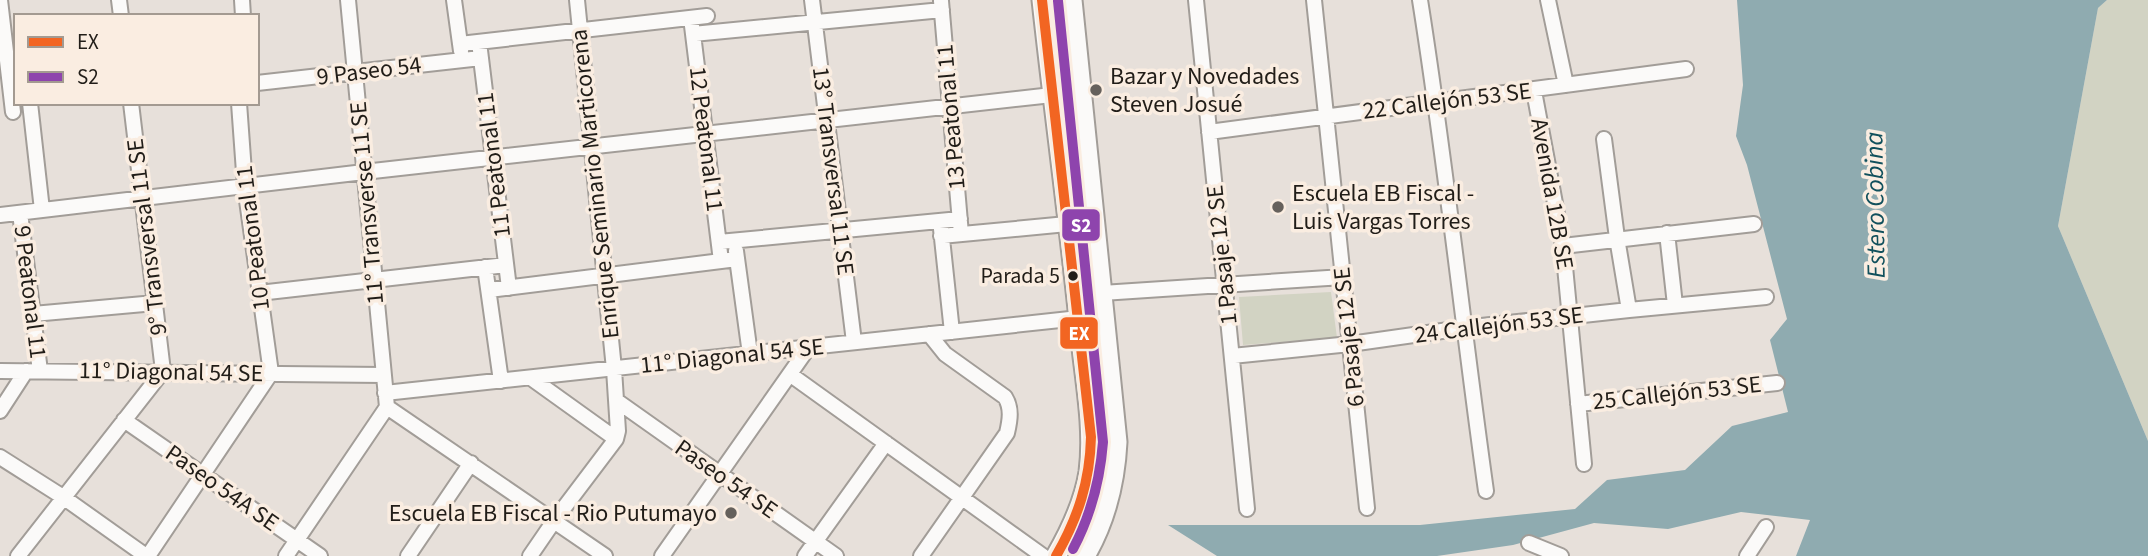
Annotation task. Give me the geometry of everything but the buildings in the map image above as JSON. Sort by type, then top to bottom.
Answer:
[{"type":"main road","points":[[1041,0],[1089,421],[1090,460],[1085,492],[1056,556]]},
{"type":"main road","points":[[1072,0],[1116,426],[1116,464],[1112,486],[1103,519],[1085,556]]},
{"type":"street","points":[[0,0],[14,93],[7,113]]},
{"type":"street","name":"11° Transverse 11 SE","points":[[348,0],[386,400]]},
{"type":"street","name":"11 Peatonal 11","points":[[454,0],[462,60]]},
{"type":"street","name":"Enrique Seminario Marticorena","points":[[577,0],[617,401],[616,439]]},
{"type":"street","name":"12 Peatonal 11","points":[[705,0],[706,16],[701,33],[706,134],[722,261]]},
{"type":"street","name":"13° Transversal 11 SE","points":[[812,0],[854,342]]},
{"type":"street","name":"1 Pasaje 12 SE","points":[[1196,0],[1247,509]]},
{"type":"street","name":"6 Pasaje 12 SE","points":[[1314,0],[1367,508]]},
{"type":"street","points":[[1420,0],[1436,101],[1486,491]]},
{"type":"street","name":"Avenida 12B SE","points":[[1548,0],[1566,85]]},
{"type":"street","points":[[701,33],[815,22],[915,6],[942,5]]},
{"type":"street","name":"13 Peatonal 11","points":[[942,5],[961,234]]},
{"type":"street","points":[[460,44],[706,16]]},
{"type":"street","name":"12 Peatonal 11","points":[[691,18],[701,33]]},
{"type":"street","name":"11 Peatonal 11","points":[[479,42],[509,288]]},
{"type":"street","name":"9 Paseo 54","points":[[259,83],[481,58]]},
{"type":"street","name":"22 Callejón 53 SE","points":[[1209,132],[1686,69]]},
{"type":"street","name":"Avenida 12B SE","points":[[1534,90],[1563,246],[1584,464]]},
{"type":"street","points":[[0,215],[1052,95]]},
{"type":"street","name":"9° Transversal 11 SE","points":[[131,105],[163,371]]},
{"type":"street","name":"10 Peatonal 11","points":[[239,105],[245,186],[271,373]]},
{"type":"street","points":[[7,113],[31,107]]},
{"type":"street","name":"9 Peatonal 11","points":[[31,107],[42,210]]},
{"type":"street","points":[[1604,139],[1629,310]]},
{"type":"street","name":"9 Peatonal 11","points":[[20,213],[33,314],[33,371]]},
{"type":"street","points":[[719,242],[960,219]]},
{"type":"street","name":"13 Peatonal 11","points":[[940,220],[952,332]]},
{"type":"street","points":[[942,236],[1067,224]]},
{"type":"street","points":[[1563,246],[1754,224]]},
{"type":"street","points":[[1667,233],[1675,305]]},
{"type":"street","name":"12 Peatonal 11","points":[[735,240],[750,354]]},
{"type":"street","points":[[488,290],[737,259]]},
{"type":"street","points":[[259,293],[506,265]]},
{"type":"street","name":"11 Peatonal 11","points":[[485,267],[501,381]]},
{"type":"street","points":[[1102,293],[1343,277]]},
{"type":"street","name":"24 Callejón 53 SE","points":[[1232,356],[1571,316],[1766,297]]},
{"type":"street","points":[[33,314],[155,303]]},
{"type":"street","name":"11° Diagonal 54 SE","points":[[386,400],[531,377],[1079,318]]},
{"type":"street","points":[[921,556],[1007,433],[1010,411],[1004,397],[944,354],[929,334]]},
{"type":"street","points":[[662,556],[808,348]]},
{"type":"street","name":"11° Diagonal 54 SE","points":[[0,371],[384,375]]},
{"type":"street","points":[[0,411],[33,371]]},
{"type":"street","points":[[18,556],[163,371]]},
{"type":"street","points":[[0,457],[147,556],[271,373]]},
{"type":"street","points":[[791,375],[1043,556]]},
{"type":"street","points":[[530,556],[616,439],[531,377]]},
{"type":"street","name":"25 Callejón 53 SE","points":[[1578,404],[1777,383]]},
{"type":"street","points":[[286,556],[386,400],[605,556]]},
{"type":"street","name":"Paseo 54 SE","points":[[617,401],[836,556]]},
{"type":"street","name":"Paseo 54A SE","points":[[124,420],[320,556]]},
{"type":"street","points":[[805,556],[886,443]]},
{"type":"street","points":[[408,556],[471,463]]},
{"type":"street","points":[[1747,556],[1766,527]]},
{"type":"street","points":[[1529,543],[1561,556]]},
{"type":"green space","points":[[2107,0],[2148,0],[2148,441],[2058,226],[2098,8]]},
{"type":"green space","points":[[1331,292],[1337,338],[1243,345],[1239,297]]},
{"type":"water","name":"Estero Cobina","points":[[1737,0],[2107,0],[2098,8],[2058,226],[2148,441],[2148,556],[1796,556],[1810,520],[1741,512],[1668,529],[1594,523],[1513,545],[1437,556],[1217,556],[1168,525],[1420,525],[1575,509],[1607,480],[1685,470],[1732,426],[1788,412],[1770,340],[1787,319],[1747,165],[1736,136],[1743,85]]},
{"type":"transit line","name":"EX","points":[[1042,0],[1091,437],[1088,469],[1081,499],[1071,528],[1056,556]]},
{"type":"transit line","name":"S2","points":[[1058,1],[1103,442],[1094,497],[1073,549]]},
{"type":"place","name":"Bazar y Novedades Steven Josué","points":[[1096,90]]},
{"type":"place","name":"Escuela EB Fiscal - Luis Vargas Torres","points":[[1278,207]]},
{"type":"place","name":"Parada 5","points":[[1073,276]]},
{"type":"place","name":"Escuela EB Fiscal - Rio Putumayo","points":[[731,513]]}]
